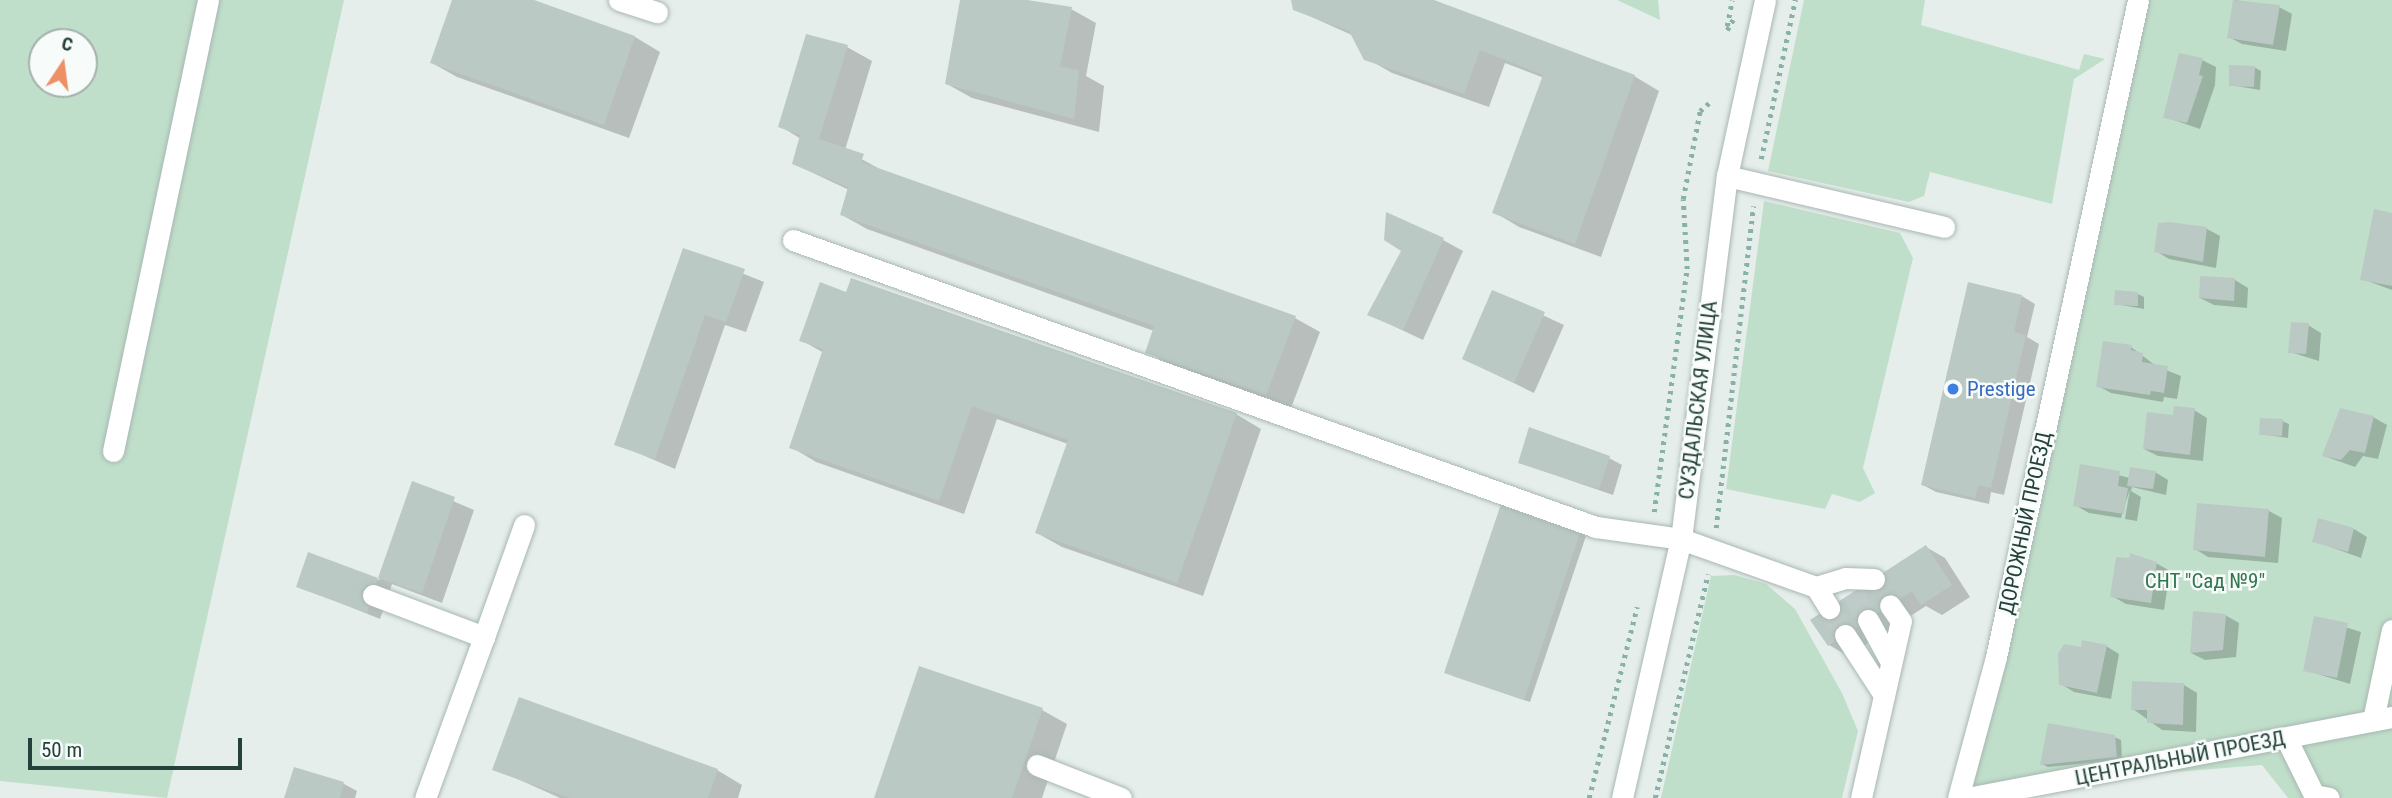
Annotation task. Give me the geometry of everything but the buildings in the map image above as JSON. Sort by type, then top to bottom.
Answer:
[{"type":"street","points":[[113,451],[208,0]]},
{"type":"street","points":[[619,0],[657,12]]},
{"type":"street","name":"СУЗДАЛЬСКАЯ УЛИЦА","points":[[1622,798],[1681,539],[1727,176],[1765,0]]},
{"type":"street","name":"ДОРОЖНЫЙ ПРОЕЗД","points":[[1958,798],[1996,657],[2138,0]]},
{"type":"street","points":[[1727,176],[1944,227]]},
{"type":"street","points":[[793,240],[1596,527],[1681,539],[1816,587],[1849,585],[1874,579]]},
{"type":"street","points":[[425,798],[524,525]]},
{"type":"street","points":[[1816,587],[1829,608]]},
{"type":"street","points":[[373,596],[484,637]]},
{"type":"street","points":[[1861,798],[1901,621],[1890,605]]},
{"type":"street","points":[[1868,620],[1891,662]]},
{"type":"street","points":[[2383,718],[2392,630]]},
{"type":"street","points":[[1845,635],[1884,695]]},
{"type":"street","name":"ЦЕНТРАЛЬНЫЙ ПРОЕЗД","points":[[1967,798],[2383,718]]},
{"type":"street","points":[[2286,738],[2314,795],[2329,798]]},
{"type":"street","points":[[1037,765],[1121,798]]},
{"type":"path","points":[[1727,30],[1732,0]]},
{"type":"path","points":[[1655,798],[1713,551],[1756,183],[1796,0]]},
{"type":"path","points":[[1651,535],[1687,270],[1683,199],[1700,111],[1710,102]]},
{"type":"path","points":[[1589,798],[1639,600]]},
{"type":"green space","points":[[0,0],[344,0],[167,798],[0,781]]},
{"type":"green space","points":[[1617,0],[1658,0],[1660,20]]},
{"type":"green space","points":[[1804,0],[1925,0],[1921,25],[2079,70],[2084,54],[2105,59],[2074,79],[2052,204],[1930,172],[1924,196],[1909,202],[1768,171]]},
{"type":"green space","name":"СНТ \"Сад №9\"","points":[[2136,0],[2392,0],[2392,798],[2288,798],[2262,765],[1971,788]]},
{"type":"green space","points":[[1764,201],[1900,233],[1913,258],[1863,468],[1875,493],[1860,502],[1832,494],[1825,509],[1726,489]]},
{"type":"green space","points":[[1734,575],[1766,584],[1795,609],[1842,693],[1858,731],[1842,798],[1661,798],[1711,576]]},
{"type":"tunnel","points":[[1853,593],[1868,620]]},
{"type":"tunnel","points":[[1829,608],[1845,635]]},
{"type":"place","name":"Prestige","points":[[1953,389]]}]
